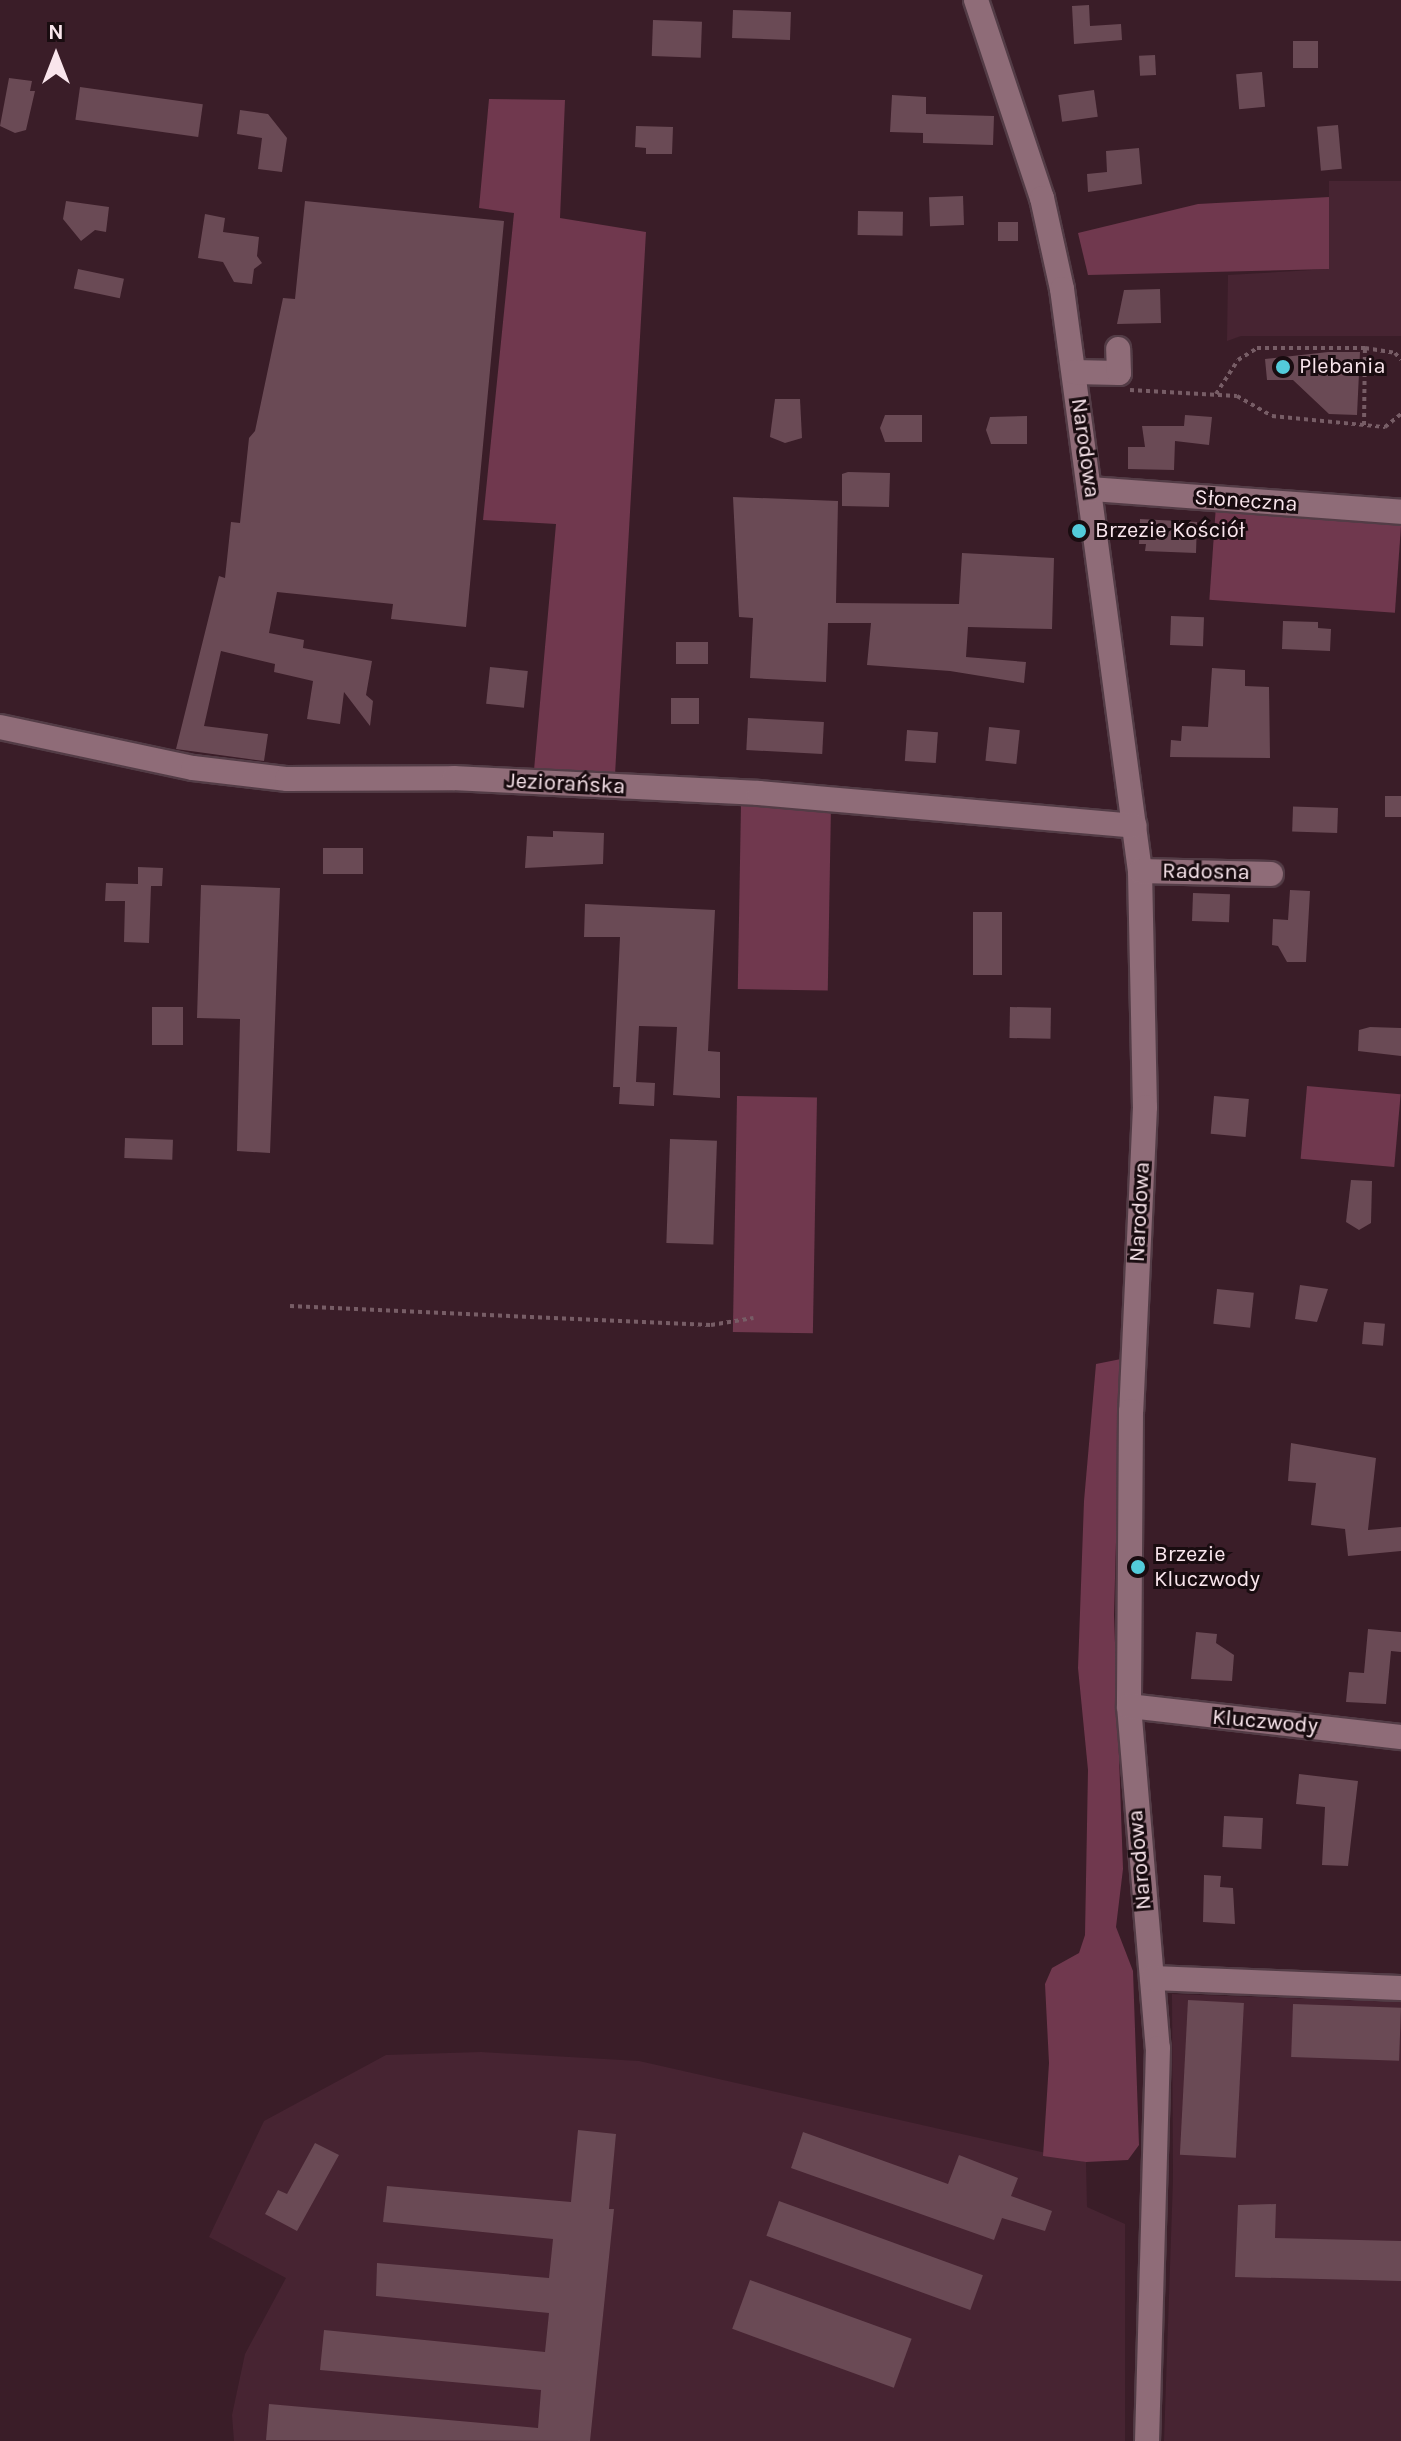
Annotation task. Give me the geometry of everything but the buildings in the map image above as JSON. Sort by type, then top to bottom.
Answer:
[{"type":"street","name":"Narodowa","points":[[976,0],[1042,198],[1074,372],[1140,871],[1145,1107],[1131,1411],[1129,1706],[1158,2048],[1147,2441]]},
{"type":"street","points":[[1074,372],[1119,373],[1118,349]]},
{"type":"street","name":"Słoneczna","points":[[1091,489],[1401,512]]},
{"type":"street","name":"Jeziorańska","points":[[0,727],[193,768],[287,779],[454,778],[759,793],[1135,826]]},
{"type":"street","name":"Radosna","points":[[1140,871],[1271,874]]},
{"type":"street","name":"Kluczwody","points":[[1129,1706],[1401,1737]]},
{"type":"street","points":[[1152,1978],[1401,1988]]},
{"type":"path","points":[[1216,394],[1238,360],[1257,348],[1365,348],[1395,353],[1401,360]]},
{"type":"path","points":[[1364,425],[1365,348]]},
{"type":"path","points":[[1124,390],[1237,396],[1272,416],[1385,427],[1401,414]]},
{"type":"path","points":[[290,1306],[711,1325],[753,1318]]},
{"type":"shaded area","points":[[489,99],[565,100],[560,218],[646,232],[615,775],[534,770],[556,524],[483,520],[514,213],[479,208]]},
{"type":"shaded area","points":[[1329,181],[1401,181],[1401,336],[1241,336],[1227,341],[1228,275],[1329,269]]},
{"type":"shaded area","points":[[1329,197],[1329,269],[1088,275],[1078,233],[1198,204]]},
{"type":"shaded area","points":[[1216,505],[1401,518],[1395,613],[1209,600]]},
{"type":"shaded area","points":[[741,804],[831,806],[828,991],[738,989]]},
{"type":"shaded area","points":[[1307,1086],[1401,1094],[1394,1167],[1301,1159]]},
{"type":"shaded area","points":[[737,1096],[817,1097],[813,1333],[733,1332]]},
{"type":"shaded area","points":[[1121,1359],[1114,1615],[1123,1869],[1116,1927],[1133,1971],[1139,2145],[1128,2160],[1086,2162],[1043,2156],[1049,2063],[1045,1984],[1052,1968],[1079,1953],[1085,1935],[1088,1770],[1078,1668],[1084,1501],[1096,1364]]},
{"type":"shaded area","points":[[1172,1994],[1401,2002],[1401,2441],[1164,2441],[1173,2180]]},
{"type":"shaded area","points":[[481,2052],[639,2061],[1086,2162],[1087,2207],[1125,2224],[1125,2441],[234,2441],[232,2415],[245,2354],[286,2278],[209,2237],[264,2121],[386,2055]]},
{"type":"place","name":"Plebania","points":[[1283,367]]},
{"type":"place","name":"Brzezie Kościół","points":[[1079,531]]},
{"type":"place","name":"Brzezie Kluczwody","points":[[1138,1567]]}]
